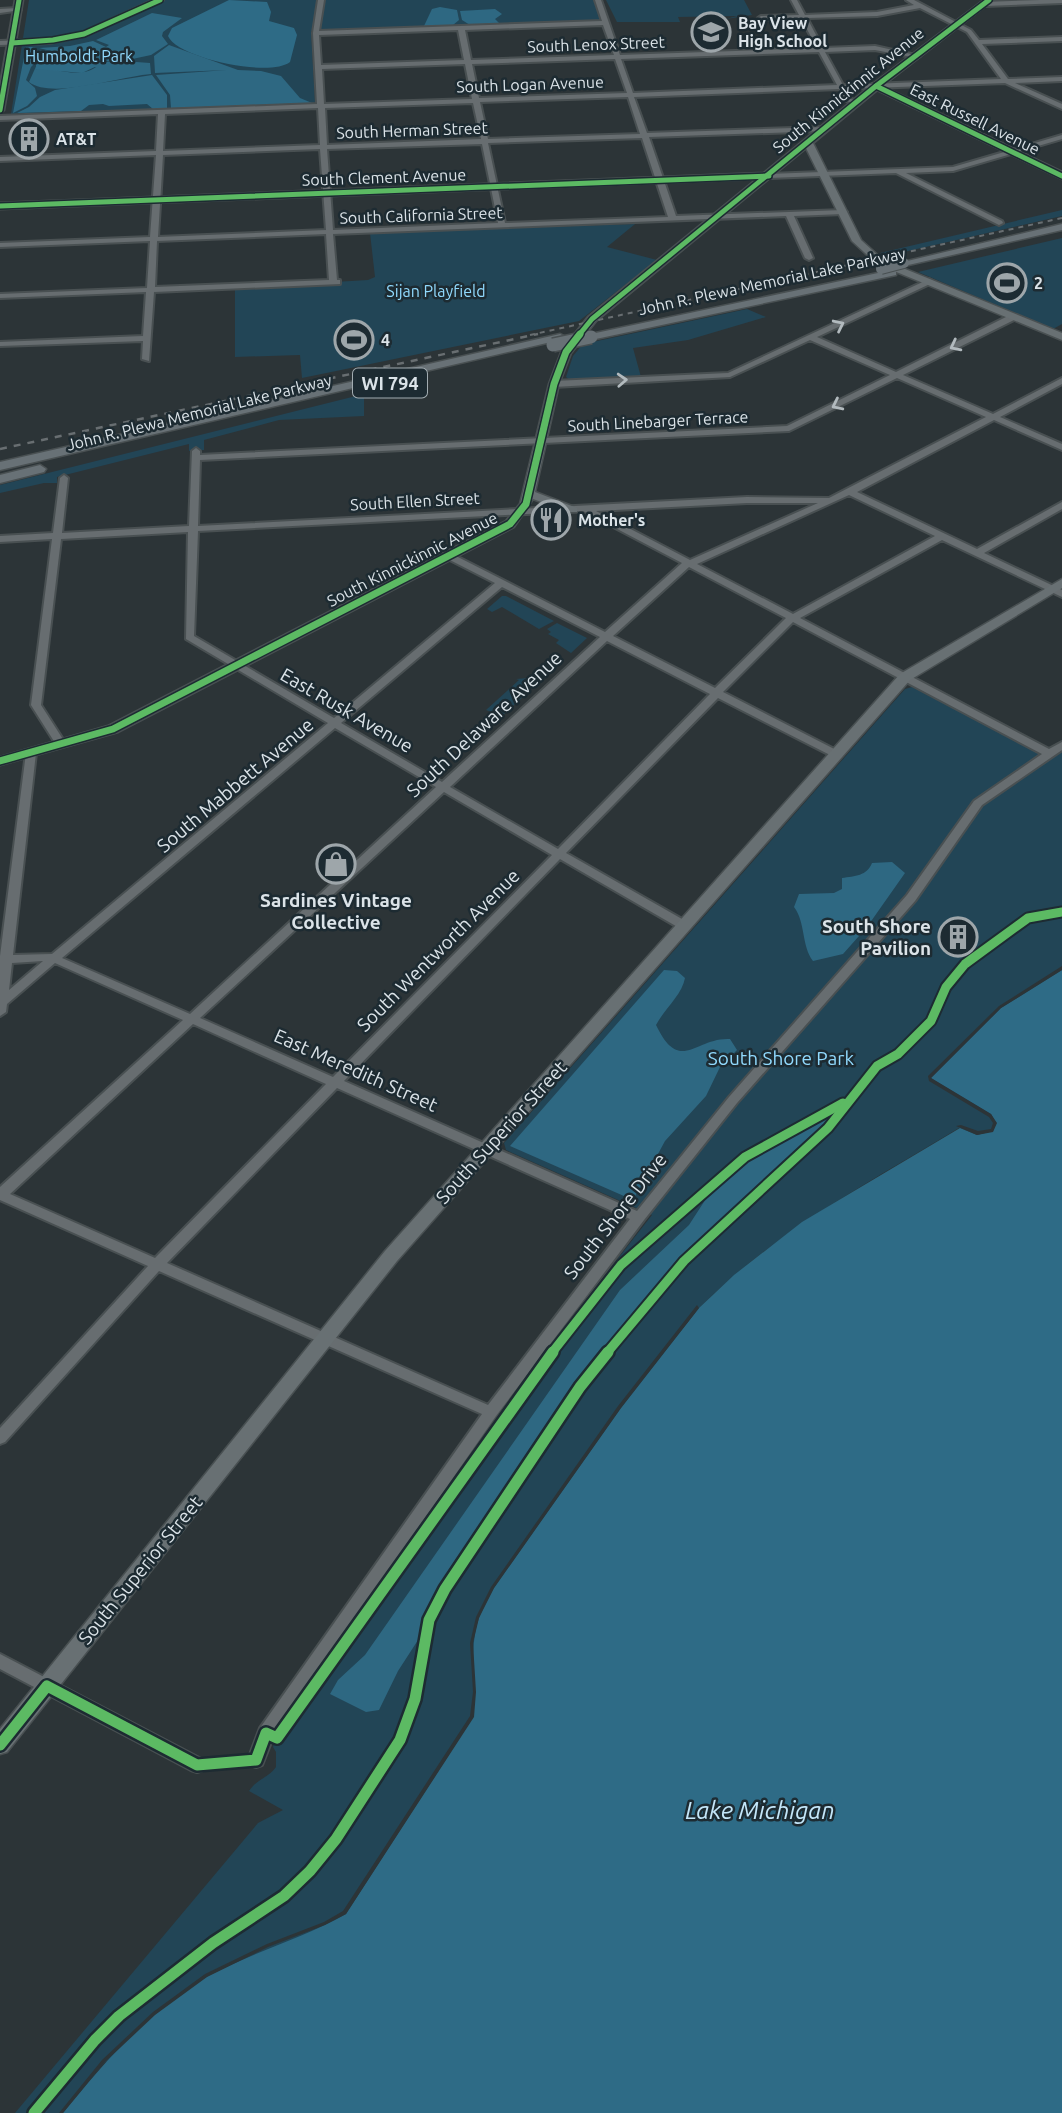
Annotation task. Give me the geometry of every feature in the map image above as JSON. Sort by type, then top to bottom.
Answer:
[{"type":"main road","points":[[0,110],[3,79],[19,0]]},
{"type":"main road","name":"South Kinnickinnic Avenue","points":[[0,761],[113,729],[510,524],[522,512],[529,494],[554,384],[566,352],[592,319],[809,144],[876,86],[987,2]]},
{"type":"main road","name":"East Russell Avenue","points":[[876,86],[1062,176]]},
{"type":"main road","points":[[809,144],[858,241],[880,262],[1062,337]]},
{"type":"main road","name":"South Clement Avenue","points":[[0,206],[768,176]]},
{"type":"main road","name":"John R. Plewa Memorial Lake Parkway","points":[[909,266],[1062,227]]},
{"type":"main road","name":"John R. Plewa Memorial Lake Parkway","points":[[0,468],[557,341],[1062,234]]},
{"type":"main road","name":"John R. Plewa Memorial Lake Parkway","points":[[0,481],[557,341]]},
{"type":"main road","points":[[529,494],[579,509]]},
{"type":"main road","name":"South Superior Street","points":[[0,1745],[391,1256],[905,677],[1059,589]]},
{"type":"street","points":[[0,43],[59,39],[94,31],[160,0]]},
{"type":"street","points":[[0,296],[335,282],[329,232],[316,33],[321,0]]},
{"type":"street","points":[[598,0],[673,219]]},
{"type":"street","points":[[794,0],[848,100],[857,102]]},
{"type":"street","points":[[909,0],[969,31],[1006,81],[1062,107]]},
{"type":"street","points":[[987,2],[1062,1]]},
{"type":"street","points":[[761,18],[877,14],[920,6]]},
{"type":"street","points":[[0,11],[18,10]]},
{"type":"street","points":[[316,33],[607,23]]},
{"type":"street","points":[[461,28],[502,225]]},
{"type":"street","points":[[977,43],[1062,39]]},
{"type":"street","name":"South Lenox Street","points":[[318,67],[875,48],[917,56]]},
{"type":"street","name":"South Logan Avenue","points":[[0,118],[1062,79]]},
{"type":"street","points":[[146,359],[162,111]]},
{"type":"street","name":"South Herman Street","points":[[0,159],[825,129]]},
{"type":"street","name":"South Clement Avenue","points":[[768,176],[953,169],[1062,137]]},
{"type":"street","points":[[898,171],[999,223]]},
{"type":"street","name":"South California Street","points":[[0,245],[843,212]]},
{"type":"street","points":[[789,214],[809,258]]},
{"type":"street","points":[[554,384],[730,375],[929,281]]},
{"type":"street","name":"South Linebarger Terrace","points":[[196,455],[789,428],[1013,317]]},
{"type":"street","points":[[0,344],[148,338]]},
{"type":"street","points":[[812,338],[1062,447]]},
{"type":"street","name":"South Delaware Avenue","points":[[0,1195],[605,636],[689,563],[849,492],[1062,381]]},
{"type":"street","name":"East Rusk Avenue","points":[[196,455],[189,637],[685,926]]},
{"type":"street","points":[[61,744],[36,705],[64,478]]},
{"type":"street","points":[[849,492],[1059,589]]},
{"type":"street","name":"South Ellen Street","points":[[0,540],[803,498],[831,500]]},
{"type":"street","points":[[977,553],[1062,505]]},
{"type":"street","points":[[579,509],[689,563],[1049,753]]},
{"type":"street","name":"South Wentworth Avenue","points":[[0,1438],[157,1264],[333,1082],[793,618],[942,536]]},
{"type":"street","points":[[449,556],[836,754]]},
{"type":"street","name":"South Mabbett Avenue","points":[[1,1008],[501,583]]},
{"type":"street","name":"South Shore Drive","points":[[256,1760],[266,1733],[491,1412],[639,1217],[733,1100],[911,898],[978,803],[1062,745]]},
{"type":"street","points":[[1,1008],[3,960],[31,753]]},
{"type":"street","points":[[3,960],[56,959]]},
{"type":"street","name":"East Meredith Street","points":[[56,959],[639,1217]]},
{"type":"street","points":[[0,1195],[491,1412]]},
{"type":"street","points":[[0,1661],[197,1765]]},
{"type":"green space","name":"Humboldt Park","points":[[29,0],[594,0],[602,20],[311,31],[315,102],[312,104],[11,114]]},
{"type":"green space","points":[[606,0],[744,0],[752,15],[726,19],[737,16],[678,17],[680,22],[617,22]]},
{"type":"green space","points":[[440,7],[457,10],[459,20],[453,25],[424,26],[432,9]]},
{"type":"green space","points":[[495,9],[502,14],[495,19],[499,23],[470,25],[462,20],[460,11]]},
{"type":"green space","points":[[152,13],[182,18],[163,32],[162,36],[168,44],[151,55],[123,61],[150,63],[151,74],[70,88],[40,87],[29,82],[37,65],[75,73],[96,67],[65,59],[44,58],[37,64],[42,53],[94,62],[115,62],[82,59],[39,48],[93,41],[106,47],[109,45],[96,40]]},
{"type":"green space","points":[[169,45],[238,70],[261,71],[281,76],[300,98],[312,103],[171,108],[170,95],[156,75],[227,70],[155,73],[154,56]]},
{"type":"green space","points":[[26,47],[35,47],[39,52],[39,59],[31,67],[26,80],[35,88],[37,96],[27,106],[13,113]]},
{"type":"green space","points":[[152,75],[167,95],[167,108],[153,109],[147,104],[103,104],[89,105],[81,111],[17,113],[55,90]]},
{"type":"green space","points":[[1062,210],[1062,216],[886,256],[880,253]]},
{"type":"green space","name":"Sijan Playfield","points":[[635,224],[607,247],[657,260],[579,321],[302,378],[300,355],[235,357],[235,288],[368,280],[375,277],[370,233]]},
{"type":"green space","points":[[1062,238],[1062,324],[1053,329],[918,272]]},
{"type":"green space","points":[[747,309],[766,317],[688,340],[633,348],[641,377],[570,380],[566,377],[573,356],[583,344]]},
{"type":"green space","points":[[380,390],[391,390],[364,397],[364,416],[279,420],[204,440],[204,450],[189,451],[189,444],[57,477],[57,483],[44,483],[0,493],[0,485]]},
{"type":"green space","points":[[502,596],[554,621],[539,629],[502,607],[492,612],[487,609]]},
{"type":"green space","points":[[557,623],[587,638],[571,653],[556,643],[559,640],[548,634],[551,632],[547,629]]},
{"type":"green space","points":[[529,678],[539,682],[523,692],[526,694],[502,716],[486,710],[519,680],[516,679]]},
{"type":"green space","name":"South Shore Park","points":[[912,687],[1051,759],[1062,752],[1062,970],[1001,1008],[991,1114],[997,1123],[993,1132],[977,1135],[959,1128],[815,1215],[748,1264],[686,1322],[474,1717],[346,1914],[104,2063],[63,2113],[15,2113],[258,1823],[283,1810],[249,1791],[276,1767],[276,1752],[273,1747],[279,1727],[509,1404],[652,1215],[506,1150],[504,1143],[905,689]]},
{"type":"green space","points":[[892,862],[905,873],[867,927],[843,954],[813,961],[794,907],[799,894],[834,893],[842,889],[842,878],[864,873],[872,863]]},
{"type":"green space","points":[[664,970],[677,971],[685,978],[656,1025],[665,1040],[681,1051],[730,1039],[737,1050],[720,1067],[706,1096],[665,1141],[633,1200],[510,1146]]},
{"type":"green space","points":[[830,1113],[833,1115],[801,1151],[731,1211],[662,1278],[595,1361],[443,1585],[420,1637],[398,1671],[379,1710],[366,1712],[330,1694],[338,1680],[365,1655],[620,1290],[689,1225],[711,1191],[746,1158]]},
{"type":"water","points":[[229,0],[267,2],[271,12],[269,21],[294,28],[297,35],[290,62],[264,68],[225,63],[188,52],[168,36],[172,28]]},
{"type":"water","points":[[51,56],[97,66],[82,73],[36,69],[36,65]]},
{"type":"water","name":"Lake Michigan","points":[[1062,970],[1062,2113],[63,2113],[130,2037],[188,1988],[227,1967],[346,1914],[473,1717],[474,1642],[481,1614],[494,1588],[621,1408],[699,1308],[734,1275],[802,1222],[960,1128],[977,1135],[993,1131],[996,1123],[991,1114],[931,1078],[1001,1008]]},
{"type":"pier","points":[[1062,966],[1062,970],[1001,1008],[931,1078],[991,1114],[997,1123],[993,1132],[977,1135],[956,1126],[978,1131],[991,1129],[993,1123],[989,1117],[929,1081],[928,1076],[999,1006]]},
{"type":"pier","points":[[697,1305],[699,1308],[621,1408],[494,1588],[479,1618],[473,1643],[476,1692],[474,1717],[346,1914],[268,1947],[207,1977],[155,2015],[104,2063],[63,2113],[59,2113],[102,2060],[153,2012],[205,1974],[267,1944],[324,1922],[343,1911],[470,1716],[473,1692],[470,1643],[476,1617],[491,1587],[618,1406]]},
{"type":"railway","points":[[530,335],[1062,218]]},
{"type":"railway","points":[[0,449],[538,334]]},
{"type":"cycle path","points":[[0,110],[19,0]]},
{"type":"cycle path","points":[[12,43],[74,37],[160,0]]},
{"type":"cycle path","points":[[0,761],[113,729],[510,524],[526,504],[554,384],[566,352],[592,319],[876,86],[989,0]]},
{"type":"cycle path","points":[[876,86],[1062,176]]},
{"type":"cycle path","points":[[0,206],[769,176]]},
{"type":"cycle path","points":[[34,2113],[95,2040],[119,2016],[213,1943],[284,1896],[310,1871],[336,1839],[400,1740],[415,1699],[429,1620],[445,1589],[580,1387],[652,1296],[684,1261],[828,1128],[877,1066],[898,1054],[916,1037],[931,1021],[946,987],[965,964],[1028,918],[1062,912]]},
{"type":"cycle path","points":[[0,1745],[47,1686],[197,1765],[256,1760],[266,1733],[277,1738],[550,1355],[621,1265],[745,1157],[843,1103]]},
{"type":"place","name":"Bay View High School","points":[[711,32]]},
{"type":"place","name":"AT&T","points":[[29,139]]},
{"type":"place","name":"2","points":[[1007,283]]},
{"type":"place","name":"4","points":[[354,340]]},
{"type":"place","name":"Mother's","points":[[551,520]]},
{"type":"place","name":"Sardines Vintage Collective","points":[[336,864]]},
{"type":"place","name":"South Shore Pavilion","points":[[958,937]]}]
